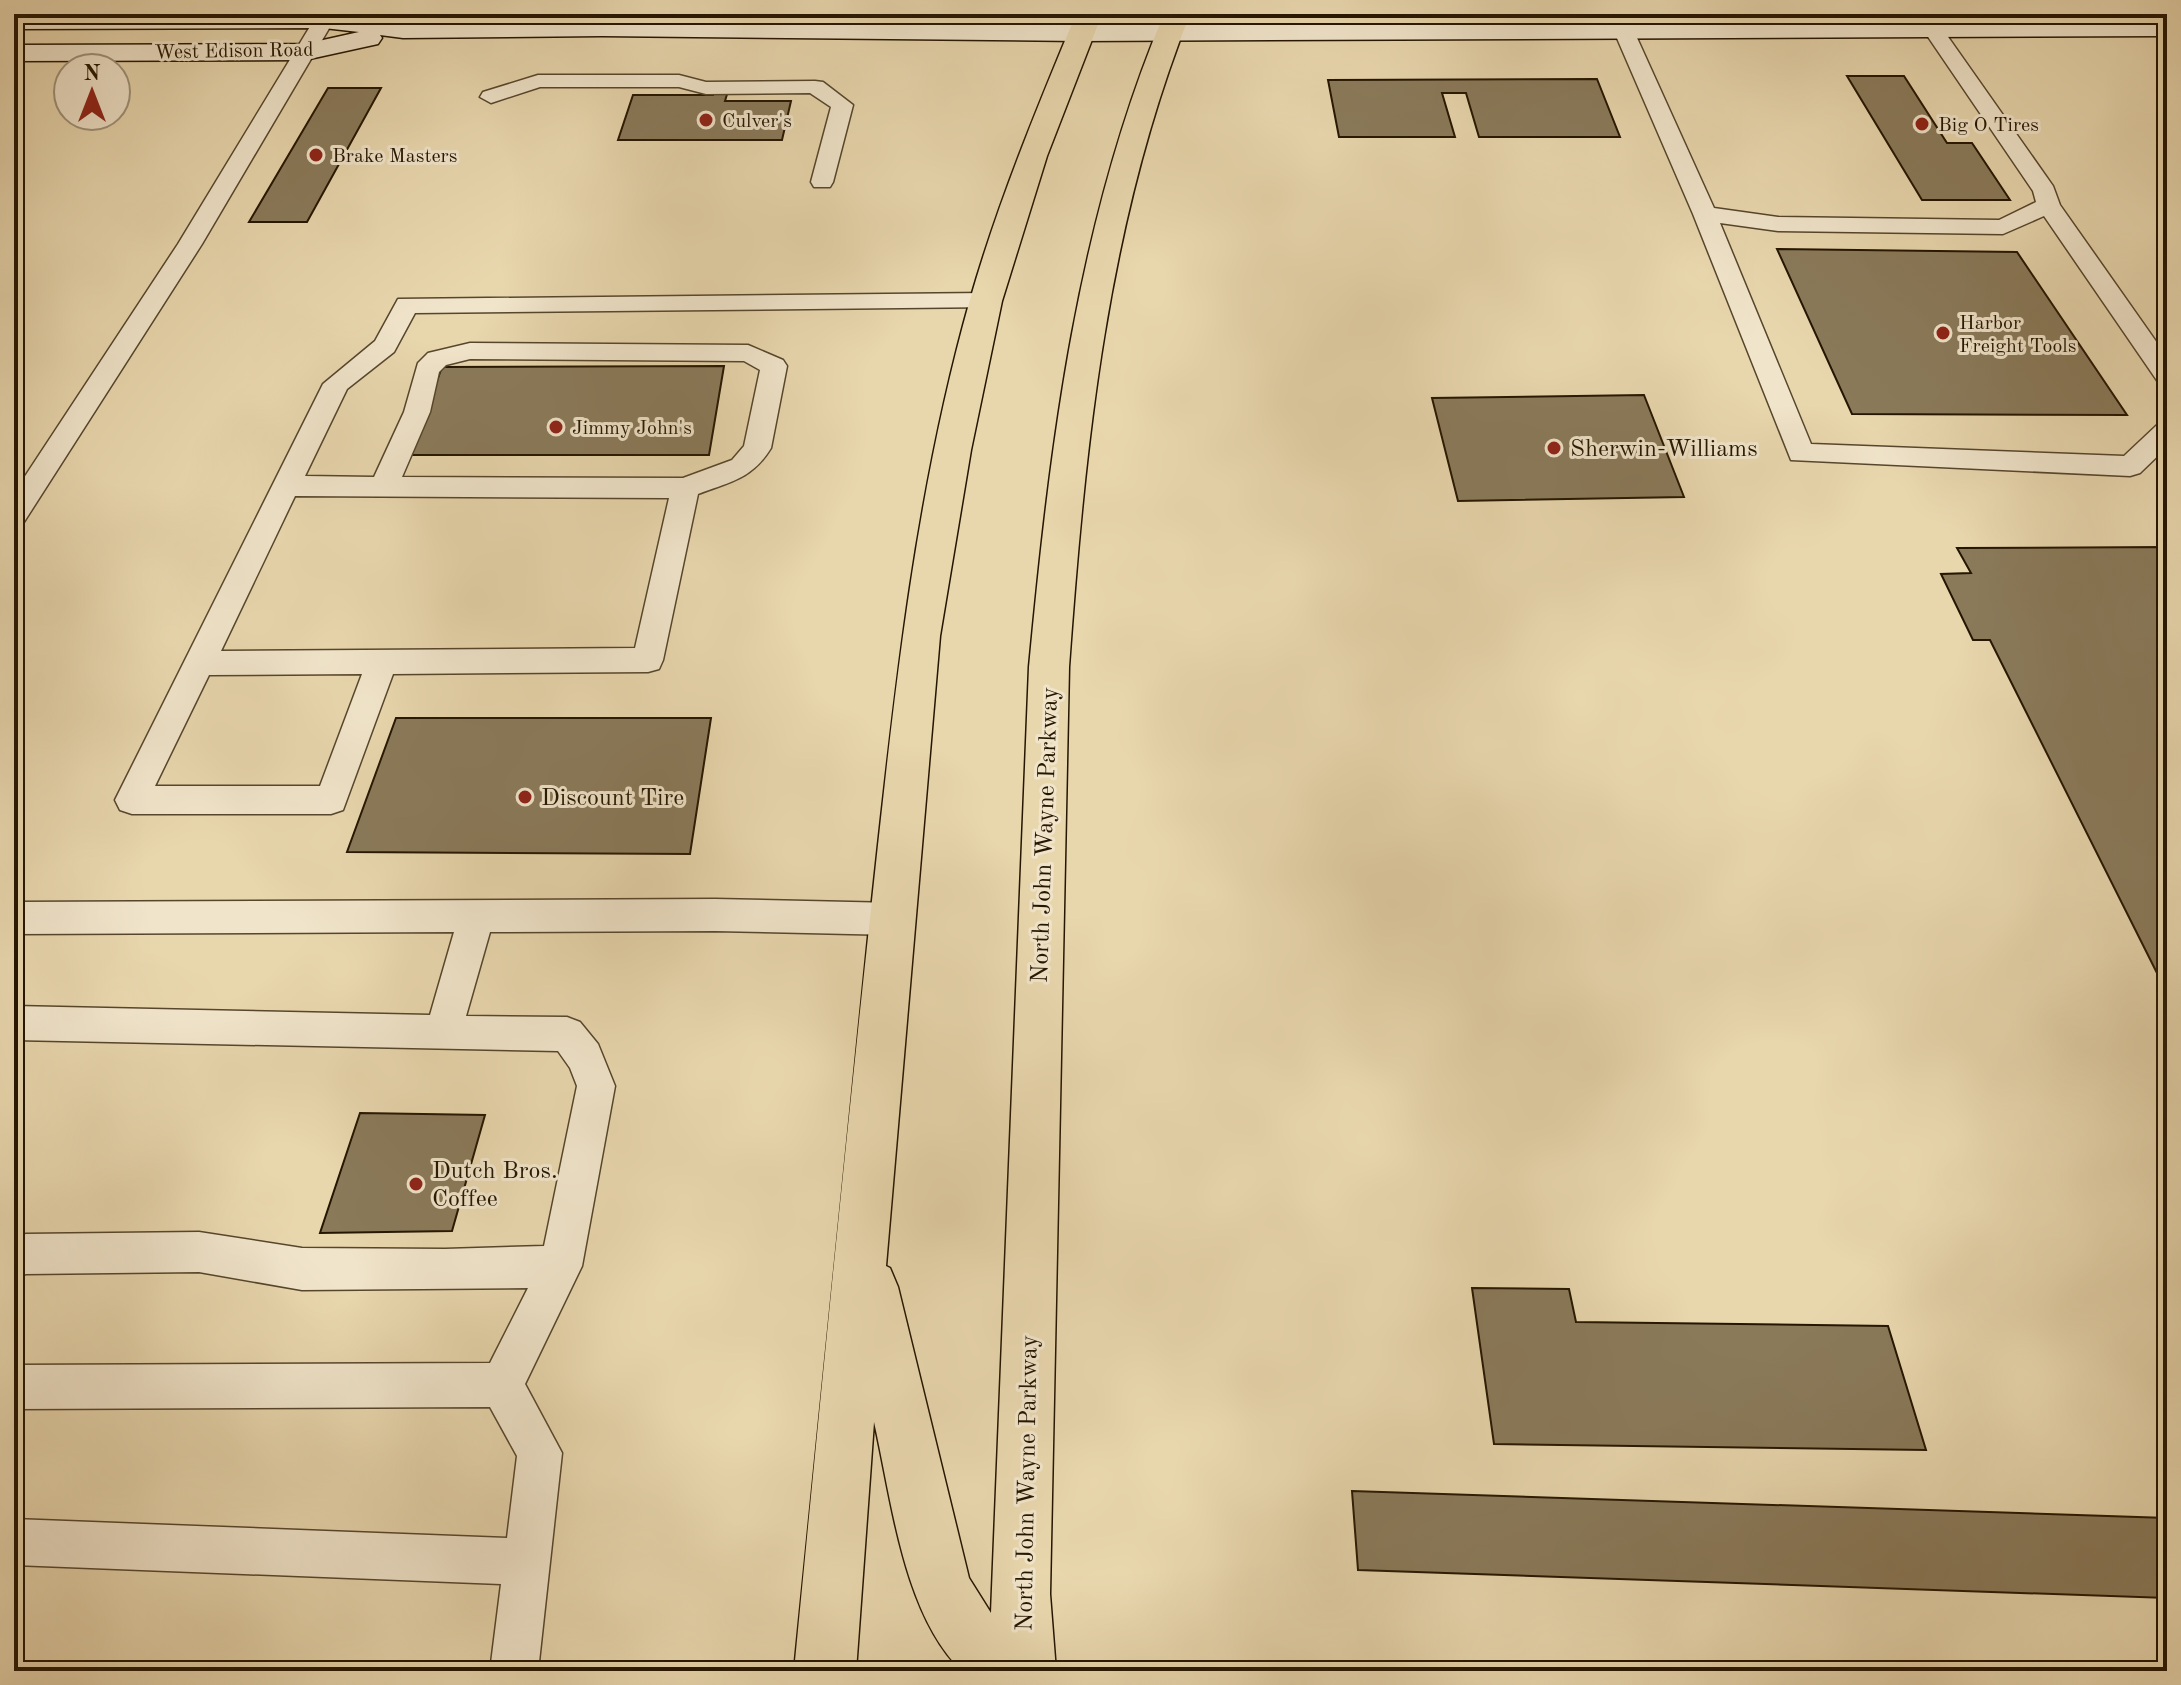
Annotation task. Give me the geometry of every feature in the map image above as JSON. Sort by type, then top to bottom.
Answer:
[{"type":"highway","points":[[825,1671],[861,1246],[920,636],[953,450],[986,301],[1032,156],[1084,23]]},
{"type":"highway","name":"North John Wayne Parkway","points":[[1025,1671],[1020,1594],[1049,667],[1059,555],[1079,380],[1105,244],[1149,82],[1173,23]]},
{"type":"highway","points":[[861,1246],[942,1589],[970,1636],[1007,1671]]},
{"type":"street","name":"West Edison Road","points":[[14,21],[324,20],[403,30],[1084,23],[1623,29],[2167,28]]},
{"type":"street","name":"West Edison Road","points":[[14,53],[305,52],[403,30]]},
{"type":"lane","points":[[14,515],[190,244],[324,20]]},
{"type":"lane","points":[[1932,28],[2045,191],[2048,205],[2167,376]]},
{"type":"lane","points":[[1623,29],[1705,214],[1801,453],[2130,466],[2167,432]]},
{"type":"lane","points":[[491,97],[538,81],[679,81],[706,88],[815,87],[842,105],[822,182]]},
{"type":"lane","points":[[1705,214],[1778,224],[2003,227],[2048,205]]},
{"type":"lane","points":[[382,661],[331,800],[132,800],[336,384],[385,346],[407,305],[986,301]]},
{"type":"lane","points":[[286,486],[383,487],[685,488],[742,467],[757,448],[774,366],[760,356],[748,353],[454,353],[437,359],[427,369],[417,412],[383,487]]},
{"type":"lane","points":[[200,663],[648,660],[685,488]]},
{"type":"lane","points":[[15,920],[715,915],[895,919]]},
{"type":"lane","points":[[443,1033],[476,918]]},
{"type":"lane","points":[[14,1023],[567,1034],[585,1057],[596,1086],[561,1266],[502,1385]]},
{"type":"lane","points":[[18,1252],[199,1252],[302,1269],[445,1270],[561,1266]]},
{"type":"lane","points":[[14,1387],[502,1385]]},
{"type":"lane","points":[[502,1385],[540,1453],[514,1671]]},
{"type":"lane","points":[[14,1542],[527,1562]]},
{"type":"building","points":[[1847,76],[1904,76],[1947,143],[1972,143],[2010,200],[1922,200]]},
{"type":"building","points":[[1597,79],[1620,137],[1479,137],[1466,93],[1442,93],[1455,137],[1339,137],[1328,80]]},
{"type":"building","name":"Brake Masters","points":[[328,88],[381,88],[307,222],[249,222]]},
{"type":"building","name":"Culver's","points":[[714,91],[728,91],[725,101],[791,101],[782,140],[618,140],[633,95],[713,95]]},
{"type":"building","name":"Harbor Freight Tools","points":[[1777,249],[2017,252],[2127,415],[1852,414]]},
{"type":"building","points":[[724,366],[709,455],[410,455],[442,367]]},
{"type":"building","name":"Sherwin-Williams","points":[[1644,395],[1684,497],[1458,501],[1432,398]]},
{"type":"building","points":[[2167,547],[2167,993],[1990,640],[1973,640],[1941,574],[1971,573],[1957,548]]},
{"type":"building","points":[[396,718],[711,718],[690,854],[347,852]]},
{"type":"building","points":[[360,1113],[485,1115],[452,1231],[320,1233]]},
{"type":"building","points":[[1472,1288],[1569,1289],[1576,1322],[1888,1326],[1926,1450],[1494,1444]]},
{"type":"building","points":[[1352,1491],[2167,1518],[2167,1598],[1358,1570]]},
{"type":"place","name":"Culver's","points":[[706,120]]},
{"type":"place","name":"Big O Tires","points":[[1922,124]]},
{"type":"place","name":"Brake Masters","points":[[316,155]]},
{"type":"place","name":"Harbor Freight Tools","points":[[1943,333]]},
{"type":"place","name":"Jimmy John's","points":[[556,427]]},
{"type":"place","name":"Sherwin-Williams","points":[[1554,448]]},
{"type":"place","name":"Discount Tire","points":[[525,797]]},
{"type":"place","name":"Dutch Bros. Coffee","points":[[416,1184]]}]
